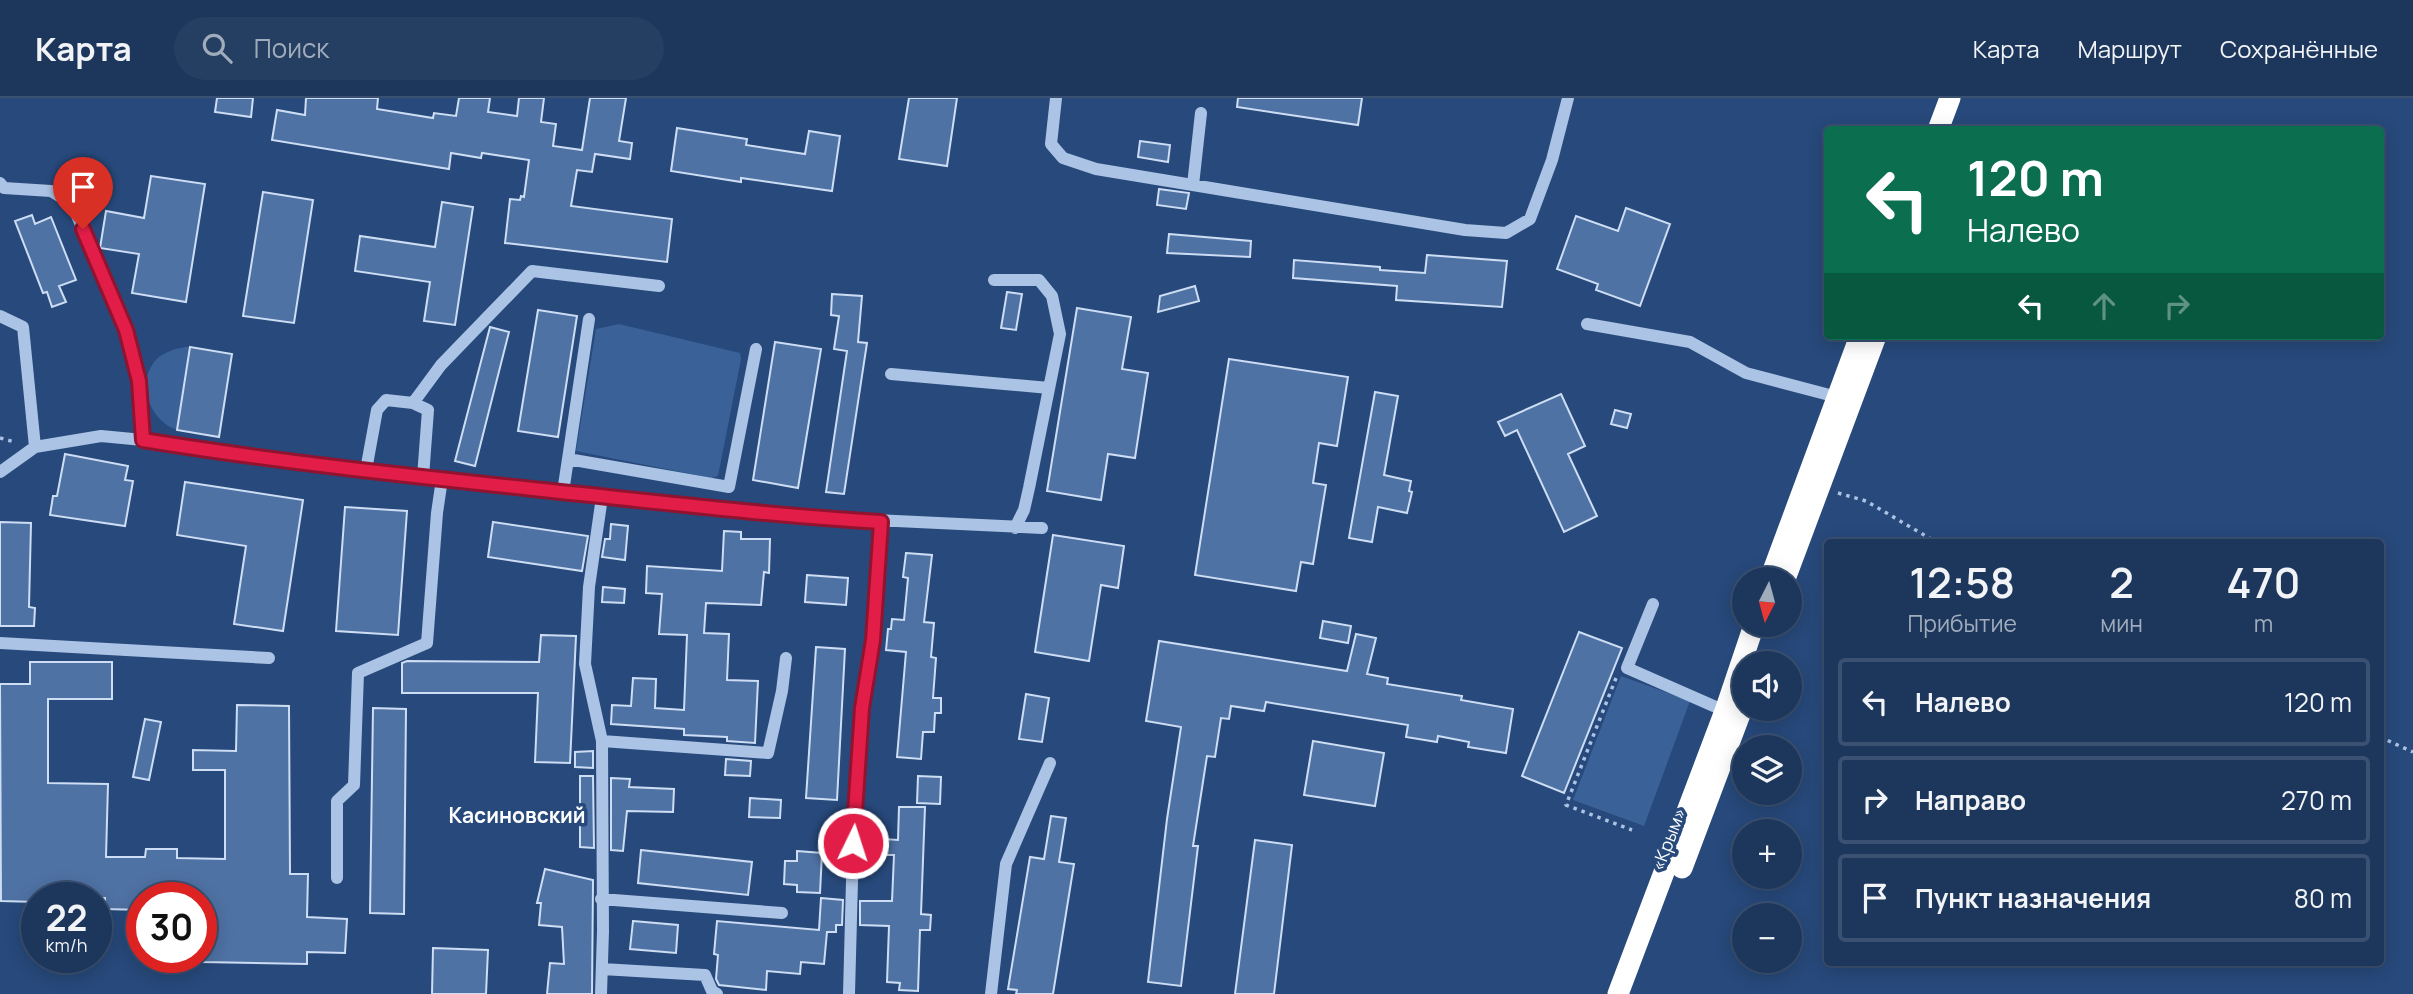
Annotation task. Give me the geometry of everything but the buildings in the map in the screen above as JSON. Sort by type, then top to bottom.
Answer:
[{"type":"highway","points":[[1940,126],[1950,98]]},
{"type":"highway","points":[[1954,126],[1964,98]]},
{"type":"highway","points":[[1774,567],[1858,340]]},
{"type":"highway","points":[[1789,567],[1875,340]]},
{"type":"highway","points":[[1618,994],[1751,637]]},
{"type":"highway","name":"«Крым»","points":[[1633,994],[1737,721]]},
{"type":"street","points":[[1056,98],[1051,144],[1063,158],[1096,169],[1465,230],[1506,233],[1530,219],[1552,160],[1568,98]]},
{"type":"street","points":[[1193,185],[1201,113]]},
{"type":"street","points":[[0,183],[4,188],[51,191],[72,204],[126,330],[139,381],[143,440]]},
{"type":"street","points":[[413,403],[441,365],[532,271],[659,286]]},
{"type":"street","points":[[994,280],[1039,280],[1052,296],[1060,334],[1030,488],[1024,510],[1015,528]]},
{"type":"street","points":[[0,316],[23,327],[35,447]]},
{"type":"street","points":[[564,492],[589,319]]},
{"type":"street","points":[[1587,324],[1690,342],[1746,373],[1837,397]]},
{"type":"street","points":[[568,458],[729,487],[756,349]]},
{"type":"street","points":[[891,374],[1049,388]]},
{"type":"street","points":[[366,470],[377,410],[386,400],[413,403],[428,410],[423,477]]},
{"type":"street","points":[[0,472],[35,447],[101,436],[266,460],[769,515],[1042,528]]},
{"type":"street","points":[[337,878],[337,801],[354,785],[358,673],[426,643],[442,479]]},
{"type":"street","points":[[601,994],[601,741],[584,664],[589,587],[602,496]]},
{"type":"street","points":[[849,994],[853,843],[862,708],[873,640],[881,522]]},
{"type":"street","points":[[1653,604],[1627,668],[1725,711]]},
{"type":"street","points":[[0,643],[269,658]]},
{"type":"street","points":[[601,741],[768,753],[782,691],[786,658]]},
{"type":"street","points":[[991,994],[1006,864],[1050,763]]},
{"type":"street","points":[[601,899],[782,914]]},
{"type":"street","points":[[602,969],[705,975],[712,991],[717,994]]},
{"type":"path","points":[[1830,501],[1839,493],[1866,501],[1931,539]]},
{"type":"path","points":[[1627,668],[1618,672],[1566,805],[1632,830]]},
{"type":"path","points":[[2384,739],[2413,752]]},
{"type":"shaded area","points":[[619,324],[740,353],[718,476],[711,478],[576,451],[596,329]]},
{"type":"shaded area","points":[[190,347],[177,430],[168,426],[155,412],[150,404],[146,384],[152,365],[158,358]]},
{"type":"shaded area","points":[[1621,676],[1690,701],[1644,826],[1573,800]]},
{"type":"district","name":"Касиновский","points":[[517,815]]},
{"type":"route","points":[[83,229],[126,330],[139,381],[143,440],[266,460],[769,515],[881,522],[873,640],[862,708],[853,843]]}]
